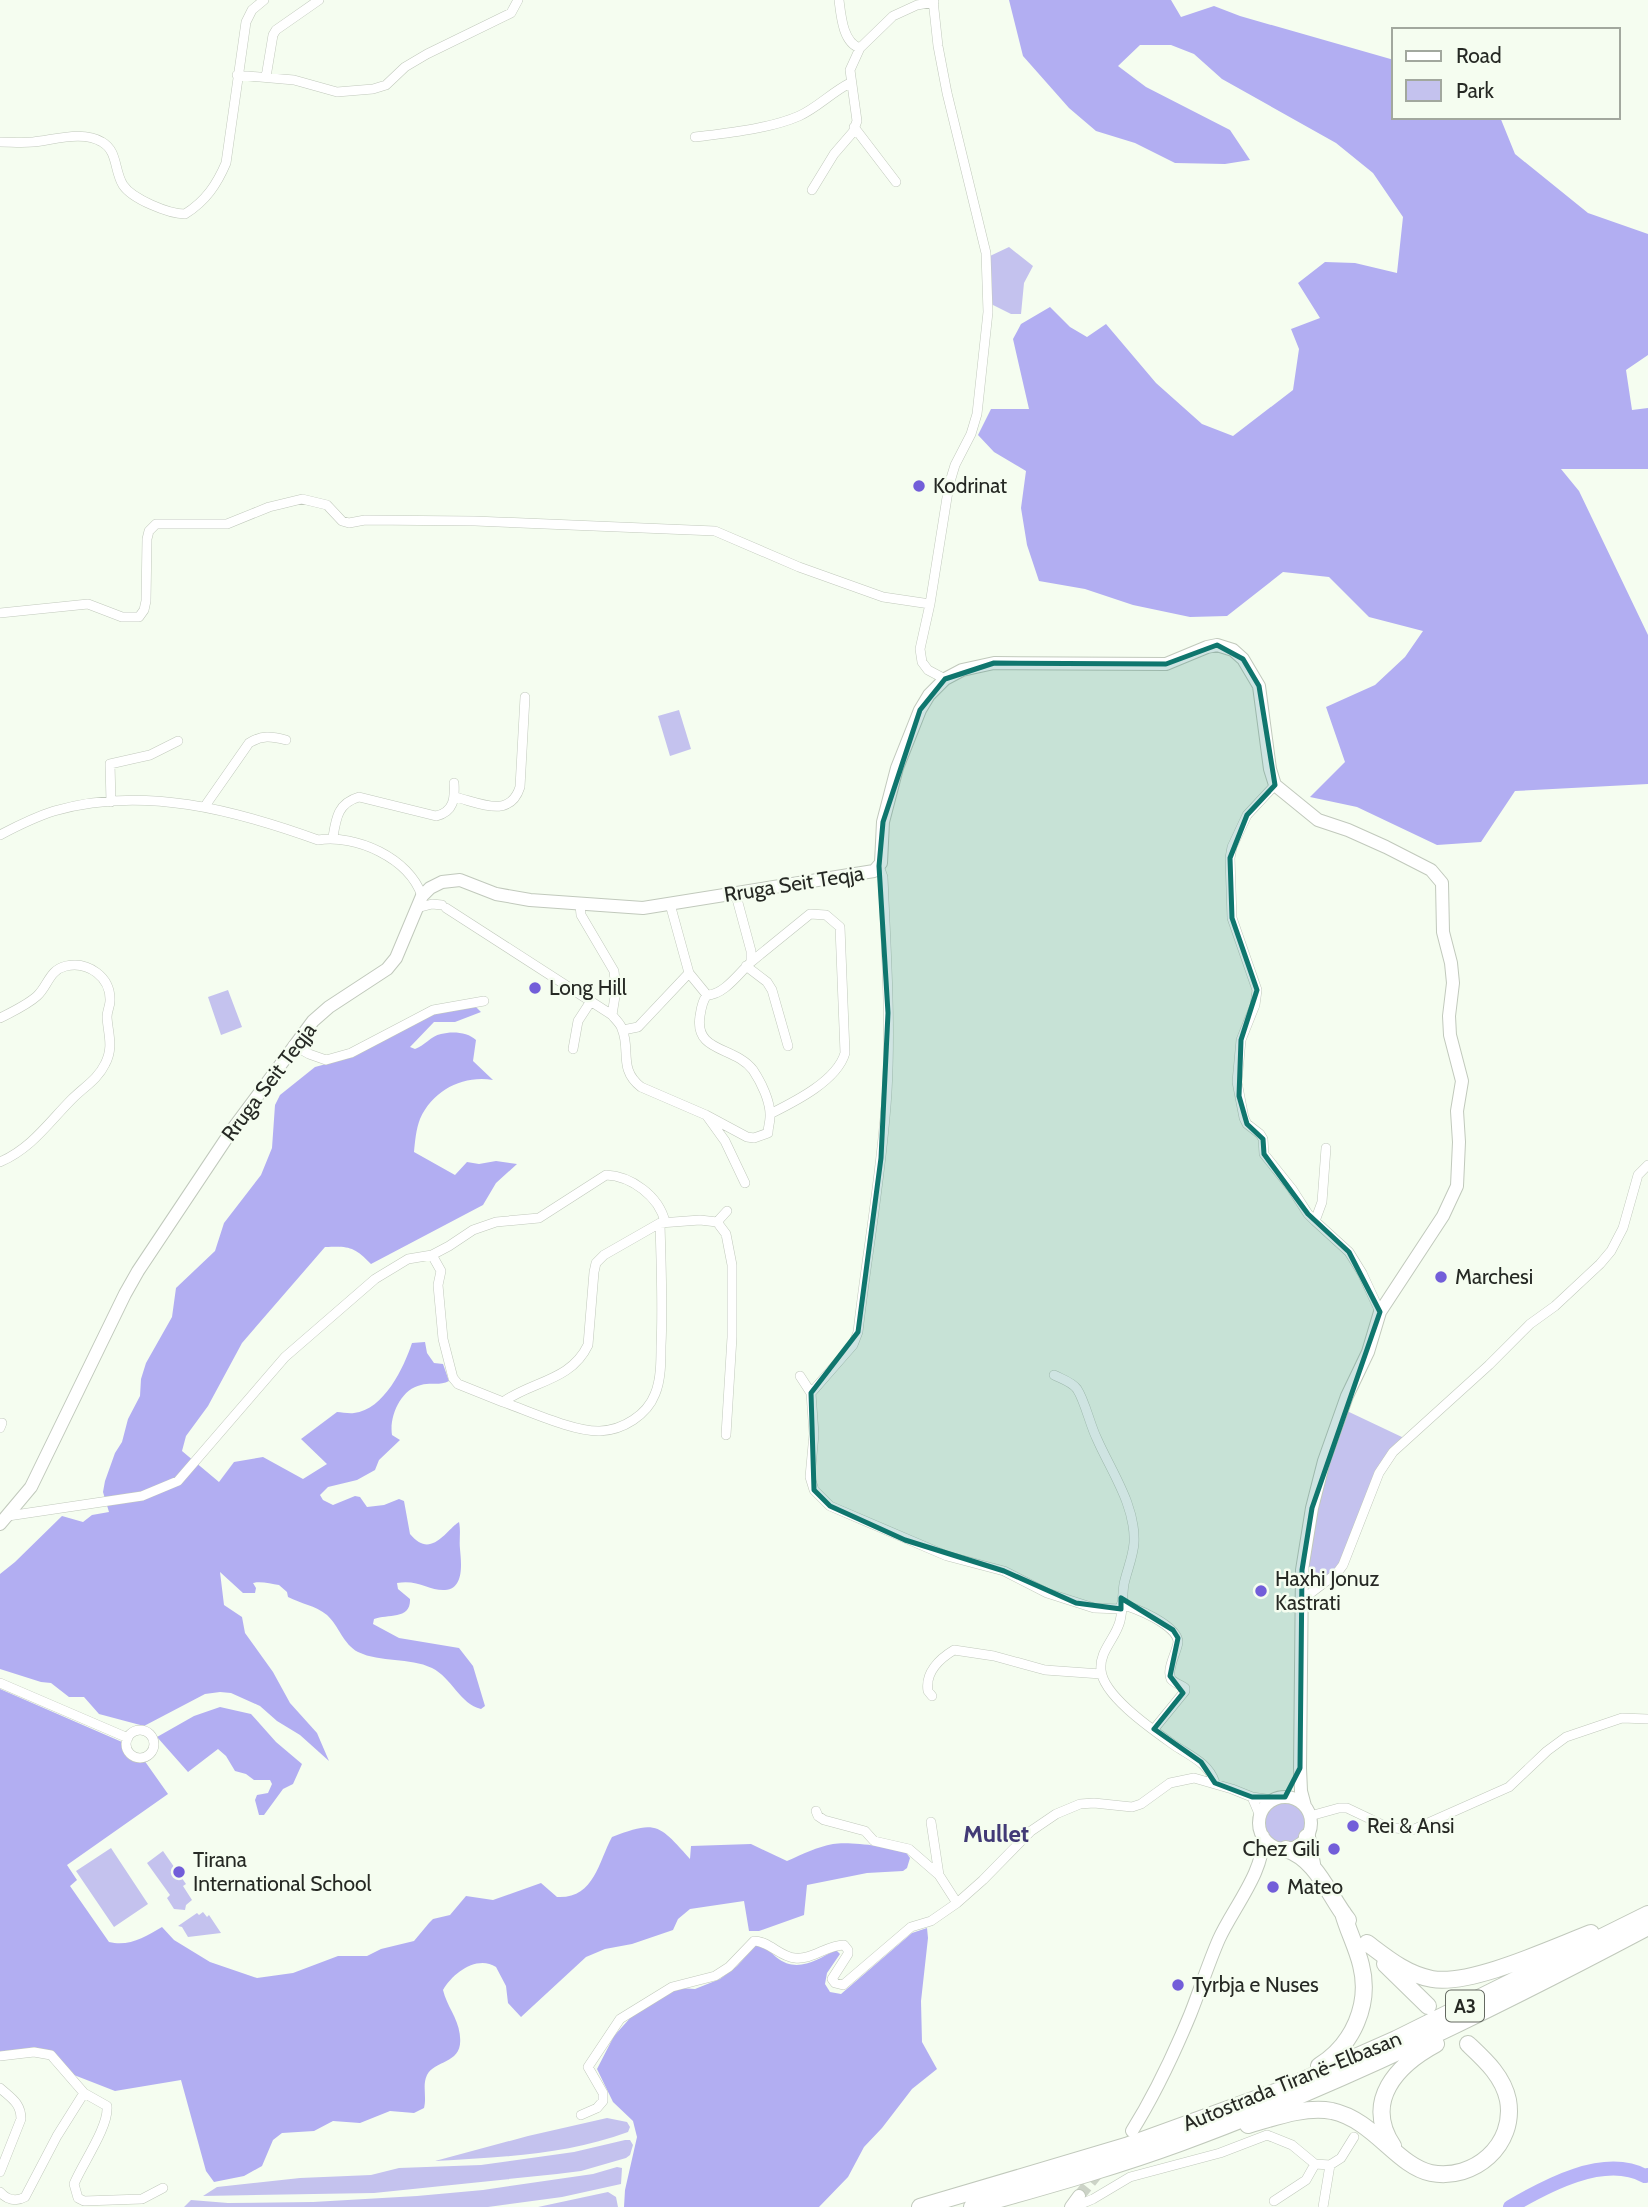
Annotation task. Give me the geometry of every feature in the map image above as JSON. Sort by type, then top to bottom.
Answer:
[{"type":"highway","points":[[1307,1837],[1311,1864]]},
{"type":"highway","points":[[1283,1849],[1303,1856],[1311,1864],[1343,1913],[1367,1943],[1387,1967],[1428,2006]]},
{"type":"highway","name":"A3","points":[[1283,2089],[1286,2081],[1324,2063],[1340,2049],[1360,2015],[1364,1995],[1363,1974],[1343,1913]]},
{"type":"highway","points":[[1367,1943],[1408,1971],[1432,1979],[1458,1979],[1474,1976],[1596,1931],[1634,1914],[1647,1919]]},
{"type":"highway","name":"Autostrada Tiranë-Elbasan","points":[[920,2207],[1078,2162],[1283,2089],[1407,2034],[1647,1919]]},
{"type":"highway","name":"Autostrada Tiranë-Elbasan","points":[[972,2207],[1095,2171],[1212,2131],[1389,2055],[1498,2004],[1647,1919]]},
{"type":"highway","points":[[1399,2154],[1388,2138],[1383,2120],[1382,2104],[1392,2078],[1411,2058],[1494,2012],[1498,2004]]},
{"type":"highway","points":[[1212,2131],[1221,2133],[1311,2110],[1332,2111],[1366,2127],[1411,2164],[1426,2171],[1458,2173],[1483,2161],[1502,2139],[1509,2110],[1505,2092],[1492,2067],[1468,2044]]},
{"type":"main road","points":[[945,679],[962,670],[994,663],[1166,664],[1207,646],[1225,646],[1243,659],[1259,686],[1270,769],[1275,785],[1318,820],[1386,847],[1431,870],[1443,883],[1443,932],[1453,983],[1450,1035],[1462,1081],[1457,1111],[1457,1186],[1443,1216],[1380,1312],[1368,1352],[1347,1396],[1325,1461],[1304,1551],[1300,1768],[1301,1791],[1311,1827],[1300,1844],[1283,1849],[1258,1867]]},
{"type":"main road","name":"Rruga Seit Teqja","points":[[4,1520],[31,1487],[138,1271],[211,1160],[313,1021],[329,1007],[387,969],[396,958],[420,902],[429,888],[442,882],[460,880],[496,894],[580,905],[643,908],[871,872],[879,866],[883,822],[897,768],[920,710],[929,695],[945,679]]},
{"type":"main road","points":[[1283,1849],[1270,1844],[1263,1836],[1259,1827],[1260,1816],[1265,1807],[1294,1787],[1300,1768]]},
{"type":"main road","points":[[1279,1798],[1296,1799],[1308,1811]]},
{"type":"main road","points":[[1132,2131],[1170,2063],[1222,1933],[1258,1867],[1263,1850],[1263,1836]]},
{"type":"street","points":[[0,142],[30,142],[77,136],[103,142],[111,149],[119,177],[130,192],[164,210],[185,214],[206,198],[226,163],[246,22],[252,10],[264,0]]},
{"type":"street","points":[[266,78],[276,30],[319,0]]},
{"type":"street","points":[[237,75],[293,80],[337,92],[386,85],[405,66],[511,13],[518,0]]},
{"type":"street","points":[[839,0],[841,20],[850,41],[854,47],[860,48]]},
{"type":"street","points":[[812,190],[834,154],[855,127],[857,121],[850,70],[860,48],[893,16],[933,1],[947,93],[986,253],[988,312],[977,414],[949,485],[930,604],[921,640],[920,657],[928,670],[945,679]]},
{"type":"street","points":[[695,137],[740,132],[800,116],[835,90],[850,83]]},
{"type":"street","points":[[855,127],[896,182]]},
{"type":"street","points":[[0,613],[88,604],[122,617],[139,617],[146,601],[147,539],[149,531],[156,524],[227,524],[270,507],[302,499],[327,505],[342,521],[349,523],[365,520],[475,521],[715,531],[799,567],[883,597],[930,604]]},
{"type":"street","points":[[455,797],[502,807],[510,805],[516,799],[520,788],[525,697]]},
{"type":"street","points":[[205,806],[248,743],[258,737],[268,736],[286,740]]},
{"type":"street","points":[[111,802],[110,764],[150,755],[178,741]]},
{"type":"street","points":[[333,837],[336,818],[341,807],[349,800],[359,797],[436,816],[444,814],[451,806],[455,797],[454,783]]},
{"type":"street","points":[[1275,785],[1247,815],[1232,847],[1230,858],[1232,918],[1257,990],[1255,1004],[1241,1040],[1237,1082],[1244,1118],[1247,1124],[1260,1134],[1264,1154],[1308,1214],[1349,1252],[1380,1312]]},
{"type":"street","points":[[0,835],[52,811],[72,806],[138,801],[205,806],[318,840],[333,837],[363,844],[388,857],[419,887],[420,902],[444,906],[612,1015],[623,1030],[627,1069],[635,1082],[706,1115],[739,1134],[754,1138],[768,1133],[770,1114],[764,1093],[752,1069],[738,1058],[706,1042],[700,1035],[699,1020],[707,995]]},
{"type":"street","points":[[811,1393],[853,1345],[858,1332],[872,1238],[887,1091],[888,1013],[883,877],[879,866]]},
{"type":"street","points":[[737,899],[751,951],[748,964]]},
{"type":"street","points":[[670,904],[689,973],[707,995]]},
{"type":"street","points":[[580,905],[581,915],[614,971],[616,990],[612,1015]]},
{"type":"street","points":[[707,995],[713,995],[723,989],[748,964],[810,914],[826,915],[840,927],[845,1053],[843,1061],[810,1093],[770,1114]]},
{"type":"street","points":[[748,964],[772,990],[788,1046]]},
{"type":"street","points":[[0,1018],[38,995],[49,977],[65,967],[82,965],[95,971],[108,989],[110,1000],[107,1013],[111,1043],[105,1065],[97,1077],[71,1100],[33,1141],[0,1163]]},
{"type":"street","points":[[623,1030],[638,1027],[689,973]]},
{"type":"street","points":[[293,1045],[326,1060],[351,1053],[433,1010],[484,1001]]},
{"type":"street","points":[[573,1049],[572,1042],[578,1021],[591,1001]]},
{"type":"street","points":[[706,1115],[725,1141],[745,1183]]},
{"type":"street","points":[[1315,1221],[1322,1202],[1326,1148]]},
{"type":"street","points":[[1303,1599],[1337,1573],[1343,1564],[1379,1473],[1393,1451],[1489,1365],[1530,1324],[1555,1306],[1611,1251],[1623,1227],[1638,1175],[1648,1165]]},
{"type":"street","points":[[4,1520],[142,1496],[177,1481],[285,1357],[374,1279],[408,1259],[432,1255],[473,1230],[496,1222],[539,1218],[606,1175],[619,1176],[633,1182],[659,1205],[663,1222],[661,1363],[655,1393],[644,1412],[618,1428],[599,1431],[581,1428],[503,1402],[458,1384],[453,1378],[443,1339],[438,1285],[441,1271],[432,1255]]},
{"type":"street","points":[[717,1222],[727,1211]]},
{"type":"street","points":[[503,1402],[570,1369],[584,1354],[588,1345],[596,1263],[604,1255],[663,1222],[717,1222],[726,1234],[732,1265],[732,1337],[726,1435]]},
{"type":"street","points":[[1054,1375],[1078,1391],[1129,1510],[1134,1528],[1134,1542],[1121,1607],[1122,1616],[1119,1627],[1102,1657],[1101,1674],[1118,1700],[1201,1762],[1212,1772],[1215,1783]]},
{"type":"street","points":[[800,1376],[811,1393],[814,1434],[810,1477],[814,1490],[830,1506],[947,1556],[1004,1570],[1047,1593],[1094,1608],[1135,1606],[1173,1630],[1178,1640],[1170,1676],[1174,1682],[1185,1688],[1185,1691],[1154,1729]]},
{"type":"street","points":[[932,1696],[927,1685],[929,1677],[939,1662],[954,1650],[994,1656],[1045,1670],[1101,1674]]},
{"type":"street","points":[[0,1683],[128,1738]]},
{"type":"street","points":[[1308,1811],[1347,1808],[1387,1827],[1412,1830],[1509,1787],[1566,1737],[1622,1717],[1648,1718]]},
{"type":"street","points":[[581,2115],[597,2108],[603,2101],[603,2094],[589,2067],[620,2019],[664,1992],[715,1976],[729,1968],[754,1941],[760,1941],[798,1959],[844,1945],[848,1954],[832,1976],[835,1983],[843,1985],[911,1927],[931,1921],[957,1903],[983,1881],[1031,1831],[1056,1814],[1080,1804],[1132,1807],[1179,1780],[1194,1778],[1252,1797],[1279,1798]]},
{"type":"street","points":[[1252,1797],[1260,1816]]},
{"type":"street","points":[[816,1811],[824,1820],[865,1831],[874,1842],[909,1849],[939,1875],[957,1903]]},
{"type":"street","points":[[931,1822],[939,1875]]},
{"type":"street","points":[[0,2056],[47,2053],[55,2058],[84,2093],[107,2106],[74,2184],[78,2198],[84,2202],[142,2199],[163,2188]]},
{"type":"street","points":[[0,2088],[16,2101],[22,2119],[0,2172]]},
{"type":"street","points":[[0,2192],[10,2199],[19,2200],[25,2196],[84,2093]]},
{"type":"street","points":[[1075,2203],[1093,2199],[1130,2177],[1220,2152],[1267,2135],[1292,2145],[1315,2164],[1330,2165],[1341,2158],[1354,2137]]},
{"type":"street","points":[[1274,2201],[1306,2180],[1315,2164]]},
{"type":"street","points":[[1323,2207],[1330,2165]]},
{"type":"highlighted area","points":[[1217,645],[1243,659],[1259,686],[1275,785],[1247,815],[1230,858],[1232,918],[1257,990],[1241,1040],[1239,1096],[1247,1124],[1263,1139],[1264,1154],[1308,1214],[1349,1252],[1380,1312],[1312,1508],[1302,1570],[1300,1768],[1285,1797],[1252,1797],[1215,1783],[1201,1762],[1154,1729],[1183,1693],[1170,1676],[1178,1638],[1173,1630],[1121,1598],[1121,1609],[1076,1603],[1004,1571],[905,1540],[830,1506],[814,1490],[811,1393],[858,1332],[881,1158],[888,1013],[879,866],[883,822],[920,710],[945,679],[994,663],[1166,664]]},
{"type":"green space","points":[[1009,247],[1033,266],[1024,283],[1021,314],[1011,314],[991,304],[990,256]]},
{"type":"green space","points":[[679,710],[691,749],[670,756],[658,716]]},
{"type":"green space","points":[[228,990],[242,1027],[221,1035],[208,997]]},
{"type":"green space","points":[[1347,1411],[1404,1438],[1391,1450],[1335,1570],[1312,1587],[1307,1578],[1310,1549],[1325,1469]]},
{"type":"green space","points":[[1285,1802],[1300,1808],[1306,1823],[1300,1838],[1285,1844],[1270,1838],[1264,1823],[1270,1808]]},
{"type":"green space","points":[[111,1848],[148,1904],[114,1927],[76,1871]]},
{"type":"green space","points":[[163,1851],[186,1884],[183,1886],[192,1900],[185,1910],[174,1909],[167,1898],[170,1895],[147,1863]]},
{"type":"green space","points":[[203,1912],[207,1917],[209,1915],[221,1933],[188,1937],[182,1927],[178,1926]]},
{"type":"green space","points":[[607,2118],[627,2122],[630,2127],[628,2132],[605,2140],[557,2150],[435,2161],[528,2136]]},
{"type":"green space","points":[[630,2140],[633,2145],[626,2158],[581,2171],[374,2193],[203,2196],[217,2187],[300,2178],[371,2175],[399,2168],[481,2165],[574,2152]]},
{"type":"green space","points":[[622,2168],[621,2184],[562,2197],[488,2207],[184,2207],[191,2200],[228,2203],[313,2202],[483,2190],[593,2174]]},
{"type":"green space","points":[[608,2192],[616,2197],[618,2207],[538,2207]]},
{"type":"shaded area","points":[[1009,0],[1171,0],[1181,17],[1214,6],[1240,16],[1392,59],[1392,119],[1501,119],[1515,154],[1588,213],[1648,234],[1648,355],[1626,370],[1632,410],[1648,408],[1648,469],[1561,469],[1579,491],[1648,635],[1648,784],[1515,791],[1481,842],[1437,845],[1357,807],[1310,797],[1345,762],[1326,707],[1375,685],[1405,657],[1423,631],[1369,617],[1329,577],[1283,572],[1227,616],[1190,617],[1133,605],[1085,589],[1039,581],[1027,545],[1021,508],[1026,471],[994,452],[978,435],[991,409],[1029,409],[1013,339],[1021,324],[1050,307],[1070,327],[1087,337],[1106,324],[1156,383],[1202,424],[1233,436],[1293,390],[1299,349],[1291,329],[1320,318],[1298,283],[1325,262],[1355,263],[1397,273],[1403,217],[1373,173],[1336,143],[1222,79],[1194,54],[1171,45],[1140,45],[1118,66],[1146,87],[1230,130],[1250,160],[1225,164],[1175,163],[1135,143],[1096,131],[1069,108],[1023,56]]},
{"type":"shaded area","points":[[475,1006],[481,1012],[455,1022],[434,1022],[410,1047],[415,1049],[445,1033],[469,1035],[476,1040],[473,1061],[493,1080],[460,1082],[433,1100],[420,1119],[414,1152],[455,1175],[467,1162],[479,1164],[496,1161],[517,1164],[496,1183],[483,1205],[371,1264],[350,1248],[325,1247],[242,1343],[208,1406],[186,1436],[182,1451],[219,1482],[234,1462],[263,1457],[303,1479],[327,1464],[301,1439],[337,1412],[354,1413],[375,1404],[398,1375],[412,1343],[425,1342],[427,1353],[434,1363],[443,1364],[449,1381],[421,1385],[408,1392],[398,1404],[392,1420],[392,1435],[400,1440],[379,1460],[375,1470],[357,1480],[328,1487],[320,1495],[323,1500],[333,1505],[355,1496],[360,1497],[367,1507],[384,1505],[399,1499],[404,1501],[410,1534],[425,1544],[438,1541],[459,1522],[461,1567],[456,1585],[445,1590],[397,1583],[398,1589],[410,1599],[407,1610],[398,1615],[374,1619],[373,1624],[399,1638],[459,1648],[473,1666],[485,1706],[481,1709],[467,1702],[432,1668],[358,1652],[327,1615],[288,1597],[287,1592],[279,1585],[253,1583],[255,1593],[243,1593],[220,1572],[224,1605],[242,1617],[245,1633],[273,1672],[290,1703],[317,1733],[329,1761],[300,1735],[277,1721],[260,1706],[231,1693],[205,1694],[144,1726],[99,1714],[84,1697],[69,1697],[51,1683],[0,1669],[0,1574],[62,1516],[83,1522],[92,1515],[109,1512],[103,1492],[105,1481],[122,1442],[128,1419],[140,1396],[146,1363],[172,1317],[176,1288],[215,1251],[224,1223],[261,1175],[272,1148],[275,1105],[280,1095],[315,1067],[341,1060],[434,1013]]},
{"type":"shaded area","points":[[0,1689],[122,1742],[124,1751],[129,1756],[144,1760],[168,1794],[67,1865],[77,1880],[70,1886],[109,1942],[130,1942],[162,1927],[174,1940],[210,1962],[257,1978],[293,1973],[338,1956],[367,1956],[381,1949],[414,1941],[433,1919],[450,1915],[466,1896],[493,1900],[541,1883],[557,1897],[569,1896],[587,1886],[593,1878],[612,1837],[638,1828],[656,1828],[663,1832],[690,1859],[691,1846],[751,1844],[787,1861],[821,1847],[840,1843],[898,1849],[905,1851],[910,1858],[903,1871],[867,1873],[807,1885],[804,1915],[759,1931],[749,1931],[744,1901],[690,1909],[678,1919],[673,1930],[586,1957],[521,2017],[508,2003],[506,1986],[496,1967],[481,1963],[466,1968],[443,1990],[457,2024],[460,2046],[453,2057],[427,2075],[424,2108],[414,2113],[390,2111],[360,2123],[333,2121],[314,2131],[282,2133],[273,2140],[262,2166],[244,2176],[214,2182],[206,2171],[181,2080],[115,2091],[74,2075],[44,2054],[0,2054]]},
{"type":"shaded area","points":[[220,1707],[251,1714],[276,1742],[302,1764],[293,1784],[283,1789],[264,1815],[259,1815],[255,1800],[257,1795],[268,1793],[272,1784],[270,1780],[254,1780],[235,1771],[218,1749],[188,1772],[157,1737],[194,1716]]},
{"type":"shaded area","points":[[927,1928],[921,2001],[922,2042],[937,2069],[912,2089],[864,2147],[848,2177],[819,2207],[624,2207],[625,2190],[637,2137],[633,2121],[613,2102],[597,2069],[614,2036],[632,2016],[679,1988],[695,1989],[720,1979],[737,1966],[758,1943],[784,1962],[799,1965],[836,1950],[840,1954],[827,1973],[825,1984],[830,1992],[841,1994],[912,1933]]},
{"type":"waterway","points":[[1510,2207],[1576,2175],[1612,2169],[1648,2175]]},
{"type":"tunnel","points":[[1079,2196],[1101,2169]]},
{"type":"place","name":"Kodrinat","points":[[919,486]]},
{"type":"place","name":"Long Hill","points":[[535,988]]},
{"type":"place","name":"Marchesi","points":[[1441,1277]]},
{"type":"place","name":"Haxhi Jonuz Kastrati","points":[[1261,1591]]},
{"type":"place","name":"Rei & Ansi","points":[[1353,1826]]},
{"type":"place","name":"Chez Gili","points":[[1334,1849]]},
{"type":"place","name":"Tirana International School","points":[[179,1872]]},
{"type":"place","name":"Mateo","points":[[1273,1887]]},
{"type":"place","name":"Tyrbja e Nuses","points":[[1178,1985]]},
{"type":"district","name":"Mullet","points":[[996,1834]]}]
